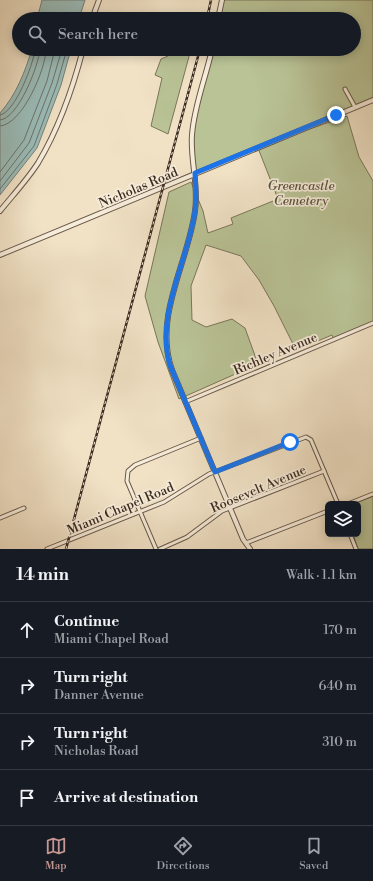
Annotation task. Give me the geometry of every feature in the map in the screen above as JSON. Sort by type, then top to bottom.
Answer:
[{"type":"street","points":[[95,12],[99,0]]},
{"type":"street","points":[[219,12],[222,0]]},
{"type":"street","points":[[0,211],[28,177],[43,154],[72,89],[81,56]]},
{"type":"street","points":[[210,56],[193,128],[192,151],[195,173],[196,200],[194,221],[173,296],[165,340],[170,365],[185,402],[230,508],[250,549]]},
{"type":"street","points":[[345,89],[355,107]]},
{"type":"street","name":"Nicholas Road","points":[[0,255],[373,100]]},
{"type":"street","name":"Richley Avenue","points":[[185,402],[373,323]]},
{"type":"street","name":"Miami Chapel Road","points":[[47,549],[174,497],[202,478],[215,472],[302,438],[309,437],[324,471]]},
{"type":"street","points":[[156,549],[127,481],[128,471],[135,465],[200,438]]},
{"type":"street","points":[[324,471],[337,501]]},
{"type":"street","name":"Roosevelt Avenue","points":[[160,549],[187,537],[212,517],[230,508],[324,471]]},
{"type":"street","points":[[356,501],[373,494]]},
{"type":"street","points":[[0,518],[24,508]]},
{"type":"street","points":[[246,543],[325,513]]},
{"type":"street","points":[[351,537],[356,549]]},
{"type":"green space","name":"Greencastle Cemetery","points":[[222,0],[373,0],[373,100],[304,131],[347,116],[359,157],[373,181],[373,323],[334,340],[332,335],[296,350],[259,280],[241,256],[206,245],[191,286],[192,320],[206,327],[232,319],[245,328],[258,364],[179,399],[158,342],[145,296],[169,192],[191,182],[203,211],[208,233],[233,224],[231,218],[278,199],[258,148],[195,173],[192,134],[210,56],[361,56],[361,12],[219,12]]},
{"type":"green space","points":[[168,56],[189,56],[168,134],[151,126],[162,78],[155,75],[161,59]]},
{"type":"green space","points":[[373,496],[373,549],[358,549],[354,537],[361,537],[360,501]]},
{"type":"water","points":[[42,0],[85,0],[81,12],[39,12]]},
{"type":"water","points":[[30,56],[69,56],[61,85],[37,148],[0,195],[0,113],[11,99]]},
{"type":"railway","points":[[208,12],[211,0]]},
{"type":"railway","points":[[66,549],[198,56]]},
{"type":"route","points":[[290,442],[215,472],[166,353],[167,326],[173,296],[194,221],[196,210],[195,173],[336,115]]}]
